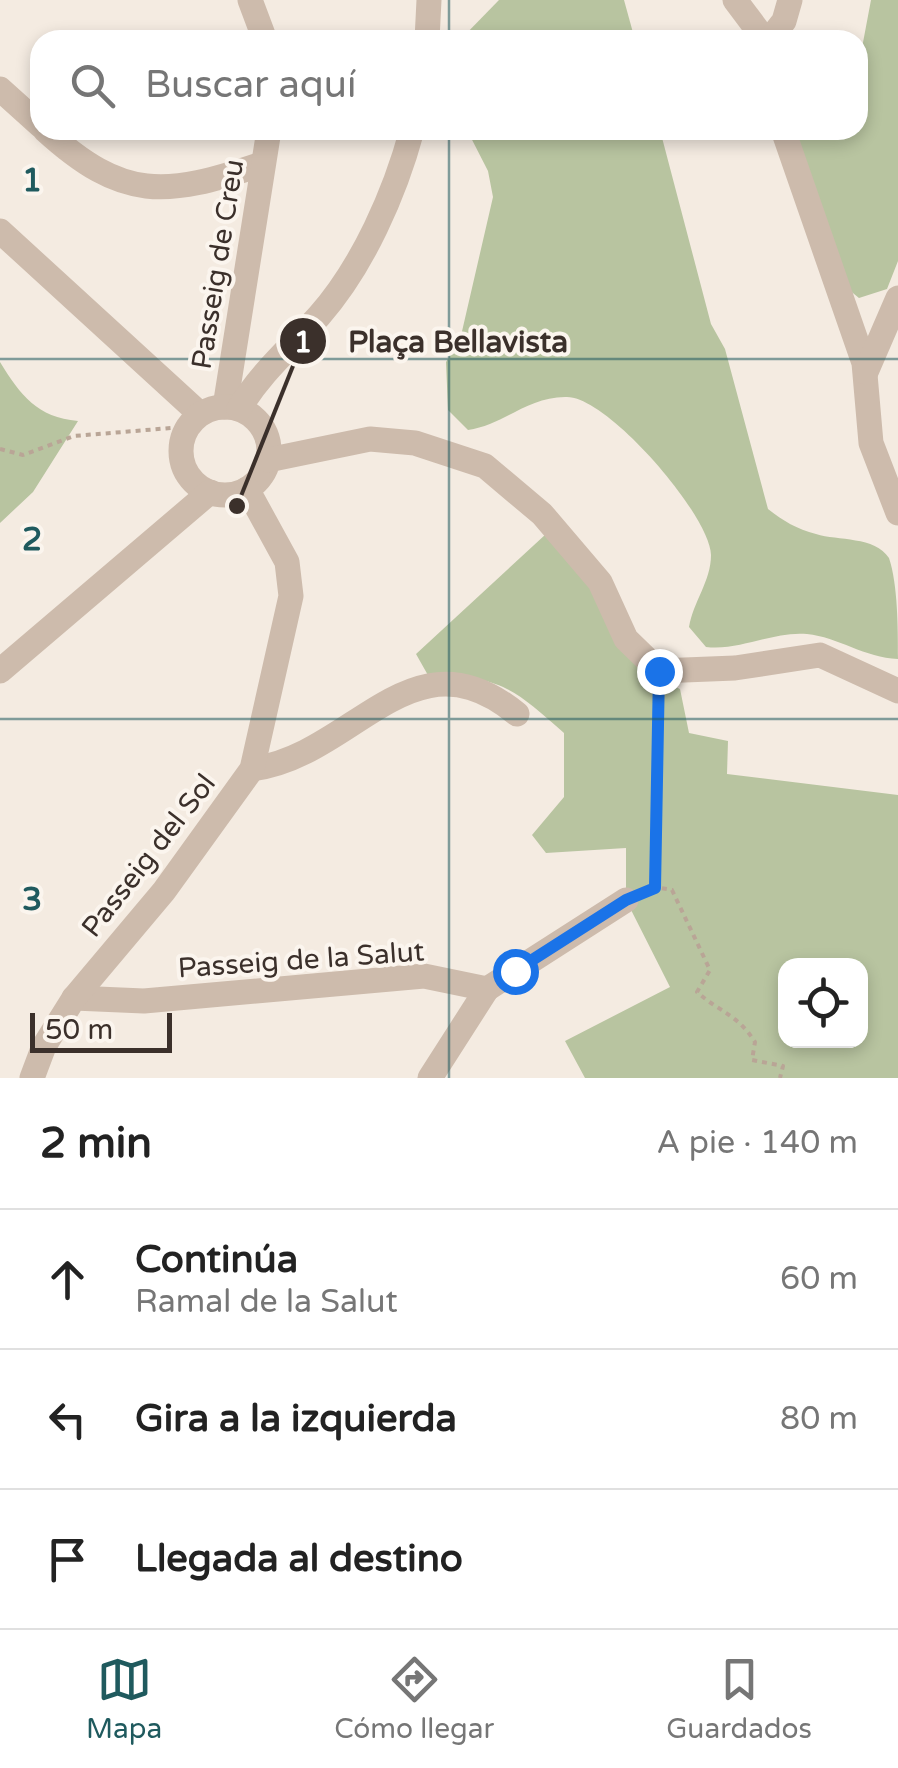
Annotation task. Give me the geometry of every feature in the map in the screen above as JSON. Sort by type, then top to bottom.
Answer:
[{"type":"street","points":[[250,0],[261,30]]},
{"type":"street","points":[[427,30],[429,0]]},
{"type":"street","points":[[736,0],[759,30]]},
{"type":"street","points":[[765,30],[790,0]]},
{"type":"street","points":[[0,89],[30,116]]},
{"type":"street","points":[[56,140],[80,161],[109,178],[134,186],[166,188],[262,164]]},
{"type":"street","name":"Passeig de Creu","points":[[213,414],[267,140]]},
{"type":"street","points":[[210,492],[186,472],[181,457],[213,414],[256,380],[322,313],[379,218],[408,140]]},
{"type":"street","points":[[786,140],[866,372],[871,443],[898,514]]},
{"type":"street","points":[[0,232],[213,414],[257,420],[268,439],[268,460],[247,488],[210,492],[0,671]]},
{"type":"street","points":[[839,290],[851,305],[864,310],[878,310],[898,298]]},
{"type":"street","points":[[866,372],[898,298]]},
{"type":"street","points":[[268,460],[370,439],[415,443],[485,466],[554,528],[600,582],[626,639],[659,671],[734,668],[820,655],[898,691]]},
{"type":"street","name":"Passeig del Sol","points":[[32,1078],[44,1046],[74,998],[164,891],[252,770],[291,578],[247,488]]},
{"type":"street","points":[[252,770],[281,766],[306,755],[390,700],[446,681],[471,686],[517,714]]},
{"type":"street","points":[[430,1078],[487,989],[626,900]]},
{"type":"street","name":"Passeig de la Salut","points":[[74,998],[144,1001],[424,976],[487,989]]},
{"type":"path","points":[[0,449],[22,454],[74,436],[213,414]]},
{"type":"path","points":[[655,888],[659,671]]},
{"type":"path","points":[[626,900],[655,888],[672,890],[710,970],[697,992],[740,1020],[755,1042],[752,1060],[782,1066],[780,1078]]},
{"type":"green space","points":[[499,0],[624,0],[632,30],[470,30]]},
{"type":"green space","points":[[871,0],[898,0],[898,261],[887,289],[859,298],[848,289],[797,140],[868,140],[865,30]]},
{"type":"green space","points":[[472,140],[663,140],[711,324],[725,349],[768,509],[803,530],[866,543],[883,551],[889,558],[896,594],[898,659],[807,634],[706,647],[689,627],[710,565],[706,537],[676,487],[630,436],[585,402],[567,397],[540,401],[468,430],[448,410],[446,362],[460,340],[493,197],[488,171]]},
{"type":"green space","points":[[0,362],[15,385],[41,410],[78,421],[33,492],[0,523]]},
{"type":"green space","points":[[546,534],[584,577],[653,677],[680,689],[689,733],[728,741],[727,774],[898,795],[898,1078],[585,1078],[565,1041],[670,987],[626,900],[626,848],[546,853],[532,835],[564,797],[564,733],[504,687],[472,679],[429,677],[416,654]]},
{"type":"place","name":"Plaça Bellavista","points":[[237,506]]},
{"type":"route","points":[[515,971],[626,900],[655,888],[659,671]]}]
